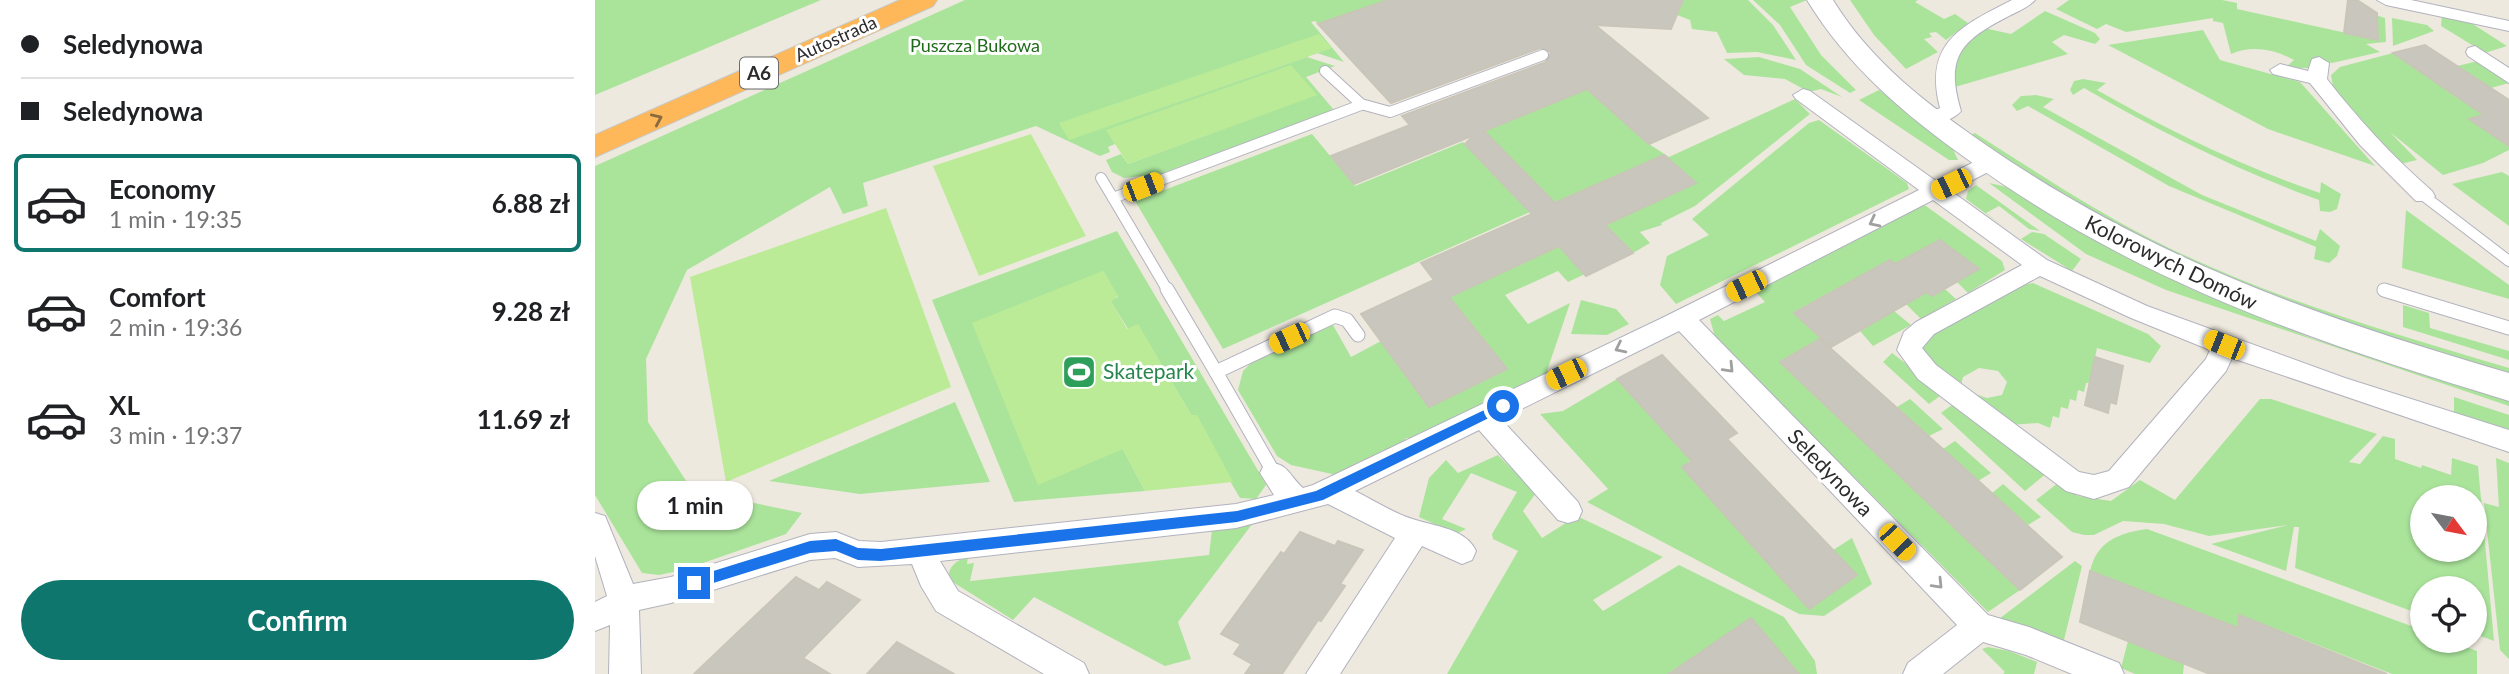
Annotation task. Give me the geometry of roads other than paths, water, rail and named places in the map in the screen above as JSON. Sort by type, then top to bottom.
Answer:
[{"type":"highway","name":"Autostrada","points":[[595,120],[869,0]]},
{"type":"highway","name":"Autostrada","points":[[595,147],[923,0]]},
{"type":"street","name":"Kolorowych Domów","points":[[1819,0],[1839,32],[1870,67],[1930,119],[1990,162],[2094,228],[2197,280],[2311,325],[2509,387]]},
{"type":"street","points":[[1930,119],[1951,111],[1944,92],[1946,62],[1951,45],[1961,35],[2026,0]]},
{"type":"street","points":[[2386,0],[2509,26]]},
{"type":"street","points":[[2509,53],[2480,56],[2509,77]]},
{"type":"street","points":[[2280,70],[2318,71],[2380,158],[2424,196]]},
{"type":"street","points":[[1803,95],[2039,266],[2140,312],[2224,345],[2338,386],[2509,441]]},
{"type":"street","points":[[595,617],[644,593],[671,590],[810,547],[836,545],[858,554],[881,555],[1237,516],[1328,491],[1483,417],[1990,162]]},
{"type":"street","points":[[2039,266],[1925,328],[1913,339],[1909,350],[1927,372],[2069,480],[2087,489],[2102,488],[2119,479],[2217,364],[2224,345]]},
{"type":"street","name":"Seledynowa","points":[[1682,318],[1979,627]]},
{"type":"street","points":[[1483,417],[1568,511]]},
{"type":"street","points":[[1274,473],[1288,492],[1298,500]]},
{"type":"street","points":[[1328,491],[1415,533],[1433,536],[1462,551]]},
{"type":"street","points":[[595,525],[616,569],[623,601],[627,649],[625,674]]},
{"type":"street","points":[[1322,674],[1415,533]]},
{"type":"street","points":[[922,549],[931,577],[947,601],[1073,674]]},
{"type":"street","points":[[1919,674],[1979,627],[2029,641],[2108,674]]},
{"type":"lane","points":[[1325,71],[1361,105],[1372,111],[1390,112],[1543,55]]},
{"type":"lane","points":[[1113,198],[1361,105]]},
{"type":"lane","points":[[1101,178],[1274,473]]},
{"type":"lane","points":[[2424,196],[2509,261]]},
{"type":"lane","points":[[2384,290],[2509,328]]},
{"type":"lane","points":[[1216,372],[1335,316],[1347,320],[1358,335]]},
{"type":"place","name":"Skatepark","points":[[1079,372]]},
{"type":"park label","name":"Puszcza Bukowa","points":[[975,46]]}]
